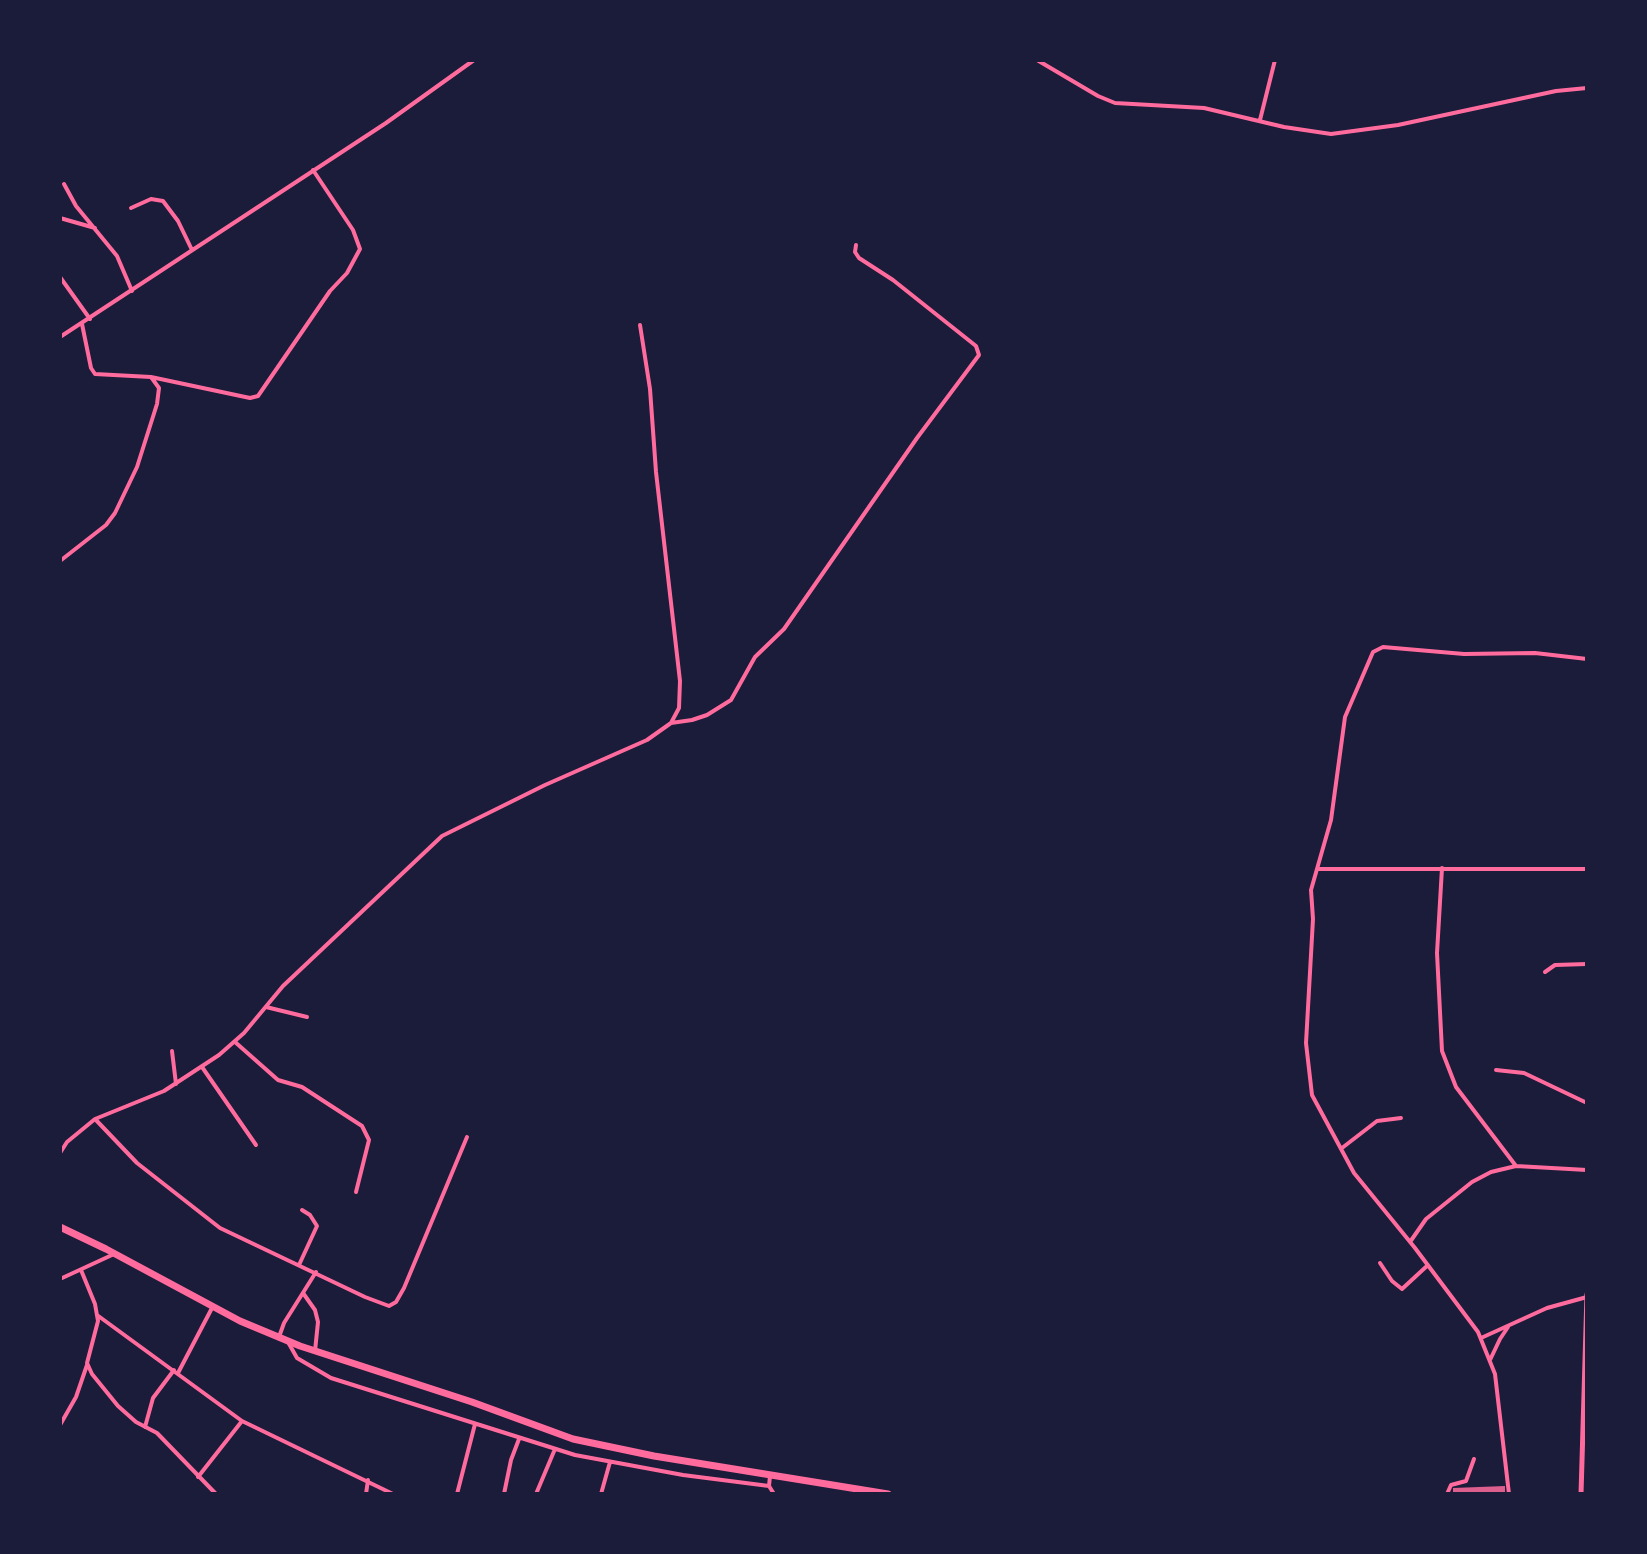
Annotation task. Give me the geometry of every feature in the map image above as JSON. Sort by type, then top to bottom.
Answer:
[{"type":"highway","points":[[60,1227],[283,1339],[573,1439],[654,1456],[888,1494]]},
{"type":"street","points":[[60,337],[386,123],[474,60]]},
{"type":"street","points":[[1037,60],[1115,103],[1204,108],[1331,134],[1356,132],[1556,91],[1587,88]]},
{"type":"street","points":[[1260,120],[1275,60]]},
{"type":"street","points":[[82,324],[95,374],[151,377],[250,398],[258,396],[330,291],[347,273],[360,249],[353,230],[313,169]]},
{"type":"street","points":[[64,184],[76,206],[117,256],[132,291]]},
{"type":"street","points":[[131,208],[151,199],[163,201],[178,221],[192,250]]},
{"type":"street","points":[[60,218],[97,229]]},
{"type":"street","points":[[671,723],[707,715],[731,700],[755,657],[784,629],[979,355],[976,346],[893,280],[859,258],[855,252],[856,245]]},
{"type":"street","points":[[60,277],[90,319]]},
{"type":"street","points":[[60,1153],[67,1142],[95,1119],[176,1084],[235,1042],[325,945],[442,836],[545,785],[647,740],[671,723],[679,708],[680,681],[655,464],[650,389],[640,325]]},
{"type":"street","points":[[60,561],[106,525],[122,500],[157,404],[159,388],[151,377]]},
{"type":"street","points":[[1509,1494],[1495,1374],[1481,1338],[1428,1265],[1354,1173],[1315,1105],[1306,1043],[1313,919],[1311,890],[1331,820],[1345,717],[1373,652],[1383,647],[1464,654],[1535,653],[1587,659]]},
{"type":"street","points":[[1442,868],[1437,953],[1442,1051],[1456,1087],[1516,1166]]},
{"type":"street","points":[[1317,869],[1587,869]]},
{"type":"street","points":[[1545,972],[1555,965],[1587,964]]},
{"type":"street","points":[[266,1007],[307,1017]]},
{"type":"street","points":[[235,1042],[278,1080],[302,1087],[362,1126],[369,1140],[356,1192]]},
{"type":"street","points":[[172,1051],[176,1084]]},
{"type":"street","points":[[202,1067],[256,1145]]},
{"type":"street","points":[[1496,1070],[1524,1073],[1587,1103]]},
{"type":"street","points":[[1342,1148],[1377,1121],[1401,1118]]},
{"type":"street","points":[[95,1119],[137,1163],[211,1221],[242,1240],[389,1306],[396,1302],[467,1137]]},
{"type":"street","points":[[1410,1242],[1426,1219],[1472,1182],[1491,1172],[1516,1166],[1587,1170]]},
{"type":"street","points":[[299,1265],[317,1226],[310,1215],[302,1210]]},
{"type":"street","points":[[60,1279],[115,1253]]},
{"type":"street","points":[[1380,1263],[1392,1281],[1402,1289],[1428,1265]]},
{"type":"street","points":[[60,1424],[76,1397],[97,1315],[81,1270]]},
{"type":"street","points":[[316,1272],[284,1323],[283,1339],[297,1358],[331,1378],[555,1449],[610,1462],[767,1486],[774,1494]]},
{"type":"street","points":[[303,1293],[315,1310],[318,1322],[315,1351]]},
{"type":"street","points":[[1481,1338],[1547,1308],[1587,1296],[1581,1494]]},
{"type":"street","points":[[145,1427],[153,1398],[176,1372],[212,1306]]},
{"type":"street","points":[[97,1315],[242,1421],[393,1494]]},
{"type":"street","points":[[1490,1360],[1510,1325]]},
{"type":"street","points":[[87,1363],[118,1406],[157,1433],[216,1494]]},
{"type":"street","points":[[198,1477],[242,1421]]},
{"type":"street","points":[[457,1494],[475,1424]]},
{"type":"street","points":[[504,1494],[511,1460],[520,1438]]},
{"type":"street","points":[[536,1494],[555,1449]]},
{"type":"street","points":[[1447,1494],[1451,1485],[1466,1481],[1474,1459]]},
{"type":"street","points":[[601,1494],[610,1462]]},
{"type":"street","points":[[763,1494],[770,1476]]},
{"type":"street","points":[[366,1494],[368,1480]]},
{"type":"building","points":[[1505,1486],[1505,1494],[1453,1494],[1453,1488]]}]
